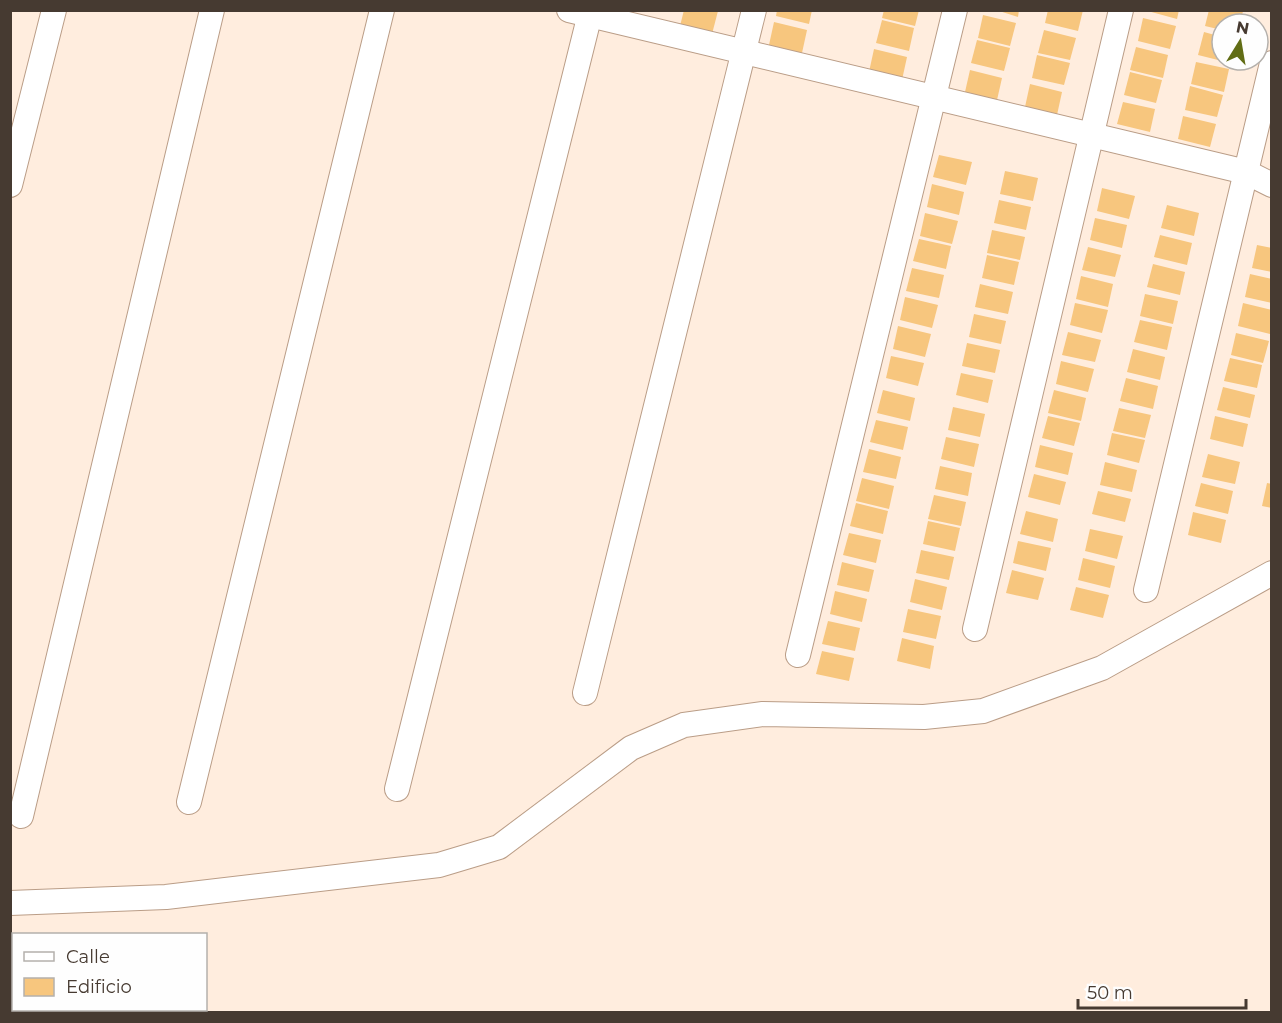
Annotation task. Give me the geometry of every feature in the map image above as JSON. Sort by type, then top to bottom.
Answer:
[{"type":"street","points":[[10,185],[54,10]]},
{"type":"street","points":[[21,816],[212,10]]},
{"type":"street","points":[[189,802],[382,10]]},
{"type":"street","points":[[585,693],[754,10]]},
{"type":"street","points":[[798,655],[955,10]]},
{"type":"street","points":[[975,628],[1121,10]]},
{"type":"street","points":[[397,789],[583,12],[1246,172],[1272,185]]},
{"type":"street","points":[[1146,590],[1272,63]]},
{"type":"street","points":[[10,903],[166,897],[439,865],[499,847],[631,748],[684,725],[763,714],[924,717],[983,711],[1102,668],[1272,573]]},
{"type":"building","points":[[684,10],[718,11],[712,34],[680,26]]},
{"type":"building","points":[[777,10],[812,10],[809,24],[776,16]]},
{"type":"building","points":[[884,10],[919,10],[915,26],[882,18]]},
{"type":"building","points":[[996,10],[1019,10],[1018,17]]},
{"type":"building","points":[[1048,10],[1083,10],[1078,31],[1045,23]]},
{"type":"building","points":[[1144,10],[1179,10],[1177,19]]},
{"type":"building","points":[[1209,10],[1243,11],[1210,12],[1210,27],[1205,26]]},
{"type":"building","points":[[983,15],[1016,23],[1010,46],[978,38]]},
{"type":"building","points":[[1143,18],[1176,26],[1170,49],[1138,41]]},
{"type":"building","points":[[882,20],[914,28],[909,51],[876,43]]},
{"type":"building","points":[[774,22],[807,30],[802,53],[769,45]]},
{"type":"building","points":[[1044,30],[1076,38],[1070,60],[1038,53]]},
{"type":"building","points":[[1204,32],[1210,34],[1210,58],[1198,55]]},
{"type":"building","points":[[977,40],[1010,48],[1004,71],[971,63]]},
{"type":"building","points":[[1136,47],[1168,55],[1163,78],[1130,70]]},
{"type":"building","points":[[874,49],[907,57],[902,80],[869,72]]},
{"type":"building","points":[[1037,55],[1070,63],[1064,85],[1032,78]]},
{"type":"building","points":[[1196,62],[1210,65],[1210,72],[1228,72],[1224,92],[1191,84]]},
{"type":"building","points":[[970,70],[1002,78],[997,100],[965,92]]},
{"type":"building","points":[[1130,72],[1162,80],[1156,103],[1124,95]]},
{"type":"building","points":[[1030,84],[1062,92],[1057,115],[1025,107]]},
{"type":"building","points":[[1190,86],[1223,95],[1217,117],[1185,110]]},
{"type":"building","points":[[1123,102],[1155,109],[1150,132],[1117,124]]},
{"type":"building","points":[[1183,116],[1216,124],[1210,147],[1178,139]]},
{"type":"building","points":[[939,155],[972,162],[966,185],[933,177]]},
{"type":"building","points":[[1005,171],[1038,178],[1033,201],[1000,194]]},
{"type":"building","points":[[932,184],[964,192],[959,215],[927,207]]},
{"type":"building","points":[[1102,188],[1135,196],[1129,219],[1097,211]]},
{"type":"building","points":[[999,200],[1031,207],[1026,230],[994,223]]},
{"type":"building","points":[[1167,205],[1199,213],[1194,236],[1161,228]]},
{"type":"building","points":[[925,213],[958,221],[952,244],[920,236]]},
{"type":"building","points":[[1095,218],[1127,225],[1122,248],[1090,240]]},
{"type":"building","points":[[992,230],[1025,237],[1020,260],[987,253]]},
{"type":"building","points":[[1160,235],[1192,243],[1187,265],[1154,257]]},
{"type":"building","points":[[919,239],[951,246],[946,269],[913,261]]},
{"type":"building","points":[[1257,245],[1272,248],[1272,272],[1252,268]]},
{"type":"building","points":[[1088,247],[1121,255],[1115,277],[1082,270]]},
{"type":"building","points":[[987,255],[1019,262],[1014,285],[982,278]]},
{"type":"building","points":[[1153,264],[1185,272],[1180,295],[1147,287]]},
{"type":"building","points":[[912,268],[944,275],[939,298],[906,291]]},
{"type":"building","points":[[1250,274],[1272,279],[1272,303],[1245,297]]},
{"type":"building","points":[[1081,276],[1113,284],[1108,307],[1076,299]]},
{"type":"building","points":[[980,284],[1013,292],[1008,314],[975,307]]},
{"type":"building","points":[[1145,294],[1178,301],[1173,324],[1140,316]]},
{"type":"building","points":[[905,297],[938,305],[932,328],[900,320]]},
{"type":"building","points":[[1075,303],[1108,310],[1102,333],[1070,325]]},
{"type":"building","points":[[1243,303],[1272,310],[1270,334],[1238,326]]},
{"type":"building","points":[[974,314],[1006,321],[1001,344],[969,337]]},
{"type":"building","points":[[1140,320],[1172,327],[1167,350],[1134,342]]},
{"type":"building","points":[[898,326],[931,334],[925,357],[893,349]]},
{"type":"building","points":[[1068,332],[1101,340],[1095,362],[1062,355]]},
{"type":"building","points":[[1236,333],[1269,341],[1263,363],[1231,355]]},
{"type":"building","points":[[967,343],[1000,350],[995,373],[962,366]]},
{"type":"building","points":[[1133,349],[1165,357],[1160,380],[1127,372]]},
{"type":"building","points":[[891,356],[924,363],[918,386],[886,378]]},
{"type":"building","points":[[1230,358],[1262,365],[1257,388],[1224,381]]},
{"type":"building","points":[[1061,361],[1094,369],[1088,392],[1056,384]]},
{"type":"building","points":[[961,373],[993,380],[988,403],[956,395]]},
{"type":"building","points":[[1126,378],[1158,386],[1153,409],[1120,401]]},
{"type":"building","points":[[1223,387],[1255,395],[1250,418],[1217,410]]},
{"type":"building","points":[[883,390],[915,398],[910,421],[877,413]]},
{"type":"building","points":[[1054,390],[1086,398],[1081,421],[1048,413]]},
{"type":"building","points":[[953,407],[985,414],[980,437],[948,430]]},
{"type":"building","points":[[1119,408],[1151,415],[1145,438],[1113,431]]},
{"type":"building","points":[[1048,416],[1080,423],[1074,446],[1042,438]]},
{"type":"building","points":[[1215,416],[1248,424],[1243,447],[1210,439]]},
{"type":"building","points":[[876,420],[908,427],[903,450],[870,442]]},
{"type":"building","points":[[1112,433],[1145,440],[1139,463],[1107,455]]},
{"type":"building","points":[[946,437],[979,444],[974,467],[941,459]]},
{"type":"building","points":[[1040,445],[1073,453],[1068,475],[1035,467]]},
{"type":"building","points":[[869,449],[901,457],[896,479],[863,472]]},
{"type":"building","points":[[1208,454],[1240,462],[1235,484],[1202,477]]},
{"type":"building","points":[[1105,462],[1137,470],[1132,492],[1100,485]]},
{"type":"building","points":[[940,466],[972,473],[968,496],[935,489]]},
{"type":"building","points":[[1034,474],[1066,482],[1060,505],[1028,497]]},
{"type":"building","points":[[862,478],[894,486],[889,509],[856,501]]},
{"type":"building","points":[[1201,483],[1233,491],[1228,514],[1195,506]]},
{"type":"building","points":[[1267,483],[1272,484],[1272,508],[1262,506]]},
{"type":"building","points":[[1098,491],[1131,499],[1125,522],[1092,514]]},
{"type":"building","points":[[934,495],[966,502],[961,526],[928,519]]},
{"type":"building","points":[[856,503],[888,511],[883,534],[850,526]]},
{"type":"building","points":[[1026,511],[1058,519],[1053,542],[1020,534]]},
{"type":"building","points":[[1193,512],[1226,520],[1221,543],[1188,535]]},
{"type":"building","points":[[928,521],[960,528],[955,551],[923,544]]},
{"type":"building","points":[[1090,529],[1123,536],[1117,559],[1085,551]]},
{"type":"building","points":[[849,533],[881,540],[876,563],[843,555]]},
{"type":"building","points":[[1018,541],[1051,548],[1046,571],[1013,563]]},
{"type":"building","points":[[921,550],[954,557],[949,580],[916,573]]},
{"type":"building","points":[[1083,558],[1115,566],[1110,588],[1078,580]]},
{"type":"building","points":[[842,562],[874,570],[869,592],[837,585]]},
{"type":"building","points":[[1012,570],[1044,578],[1038,600],[1006,593]]},
{"type":"building","points":[[915,579],[947,587],[942,610],[910,602]]},
{"type":"building","points":[[1076,587],[1109,595],[1103,618],[1070,610]]},
{"type":"building","points":[[835,591],[867,599],[862,622],[830,614]]},
{"type":"building","points":[[908,609],[941,616],[936,639],[903,632]]},
{"type":"building","points":[[828,621],[860,628],[855,651],[822,644]]},
{"type":"building","points":[[902,638],[934,646],[930,669],[897,661]]},
{"type":"building","points":[[822,651],[854,658],[849,681],[816,674]]}]
